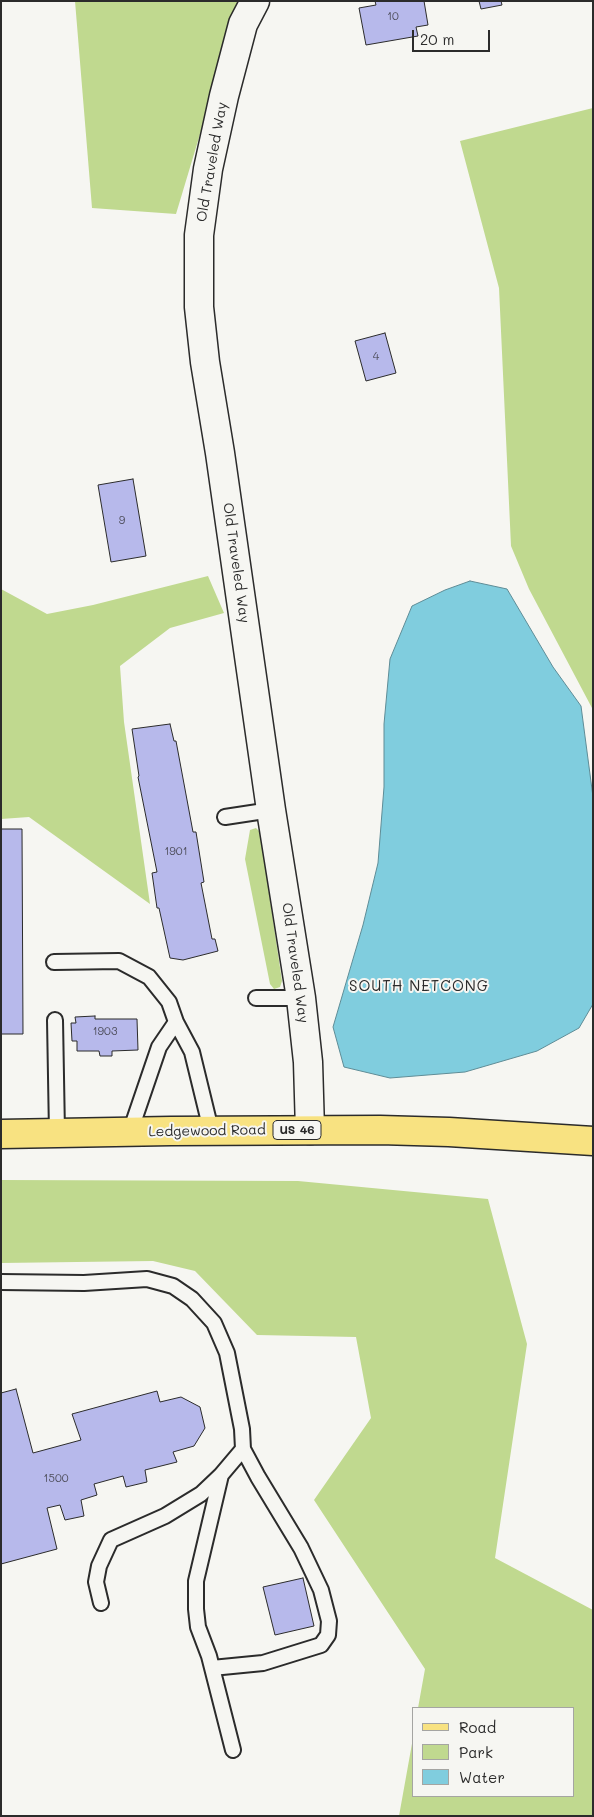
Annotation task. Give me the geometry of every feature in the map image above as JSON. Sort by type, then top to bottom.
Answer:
[{"type":"main road","name":"Ledgewood Road","points":[[1,1134],[310,1130],[449,1132],[593,1141]]},
{"type":"street","name":"Old Traveled Way","points":[[255,1],[243,24],[224,96],[208,169],[199,235],[199,306],[205,362],[220,453],[271,810],[301,998],[308,1062],[310,1130]]},
{"type":"lane","points":[[225,817],[271,810]]},
{"type":"lane","points":[[54,962],[119,961],[149,977],[169,1002],[176,1022],[192,1052],[211,1130]]},
{"type":"lane","points":[[256,998],[301,998]]},
{"type":"lane","points":[[55,1020],[57,1133]]},
{"type":"lane","points":[[130,1132],[159,1047],[176,1022]]},
{"type":"lane","points":[[1,1282],[84,1283],[147,1279],[173,1286],[192,1299],[214,1323],[227,1353],[242,1429],[243,1449],[300,1548],[321,1590],[329,1621],[328,1635],[321,1645],[263,1663],[212,1668]]},
{"type":"lane","points":[[101,1603],[96,1582],[99,1566],[112,1540],[165,1516],[201,1494],[221,1475],[243,1449]]},
{"type":"lane","points":[[221,1475],[196,1581],[198,1626],[212,1668],[233,1750]]},
{"type":"green space","points":[[75,1],[240,1],[176,214],[92,208]]},
{"type":"green space","points":[[593,108],[593,717],[592,708],[529,589],[511,546],[499,288],[460,141]]},
{"type":"green space","points":[[208,576],[224,613],[170,628],[120,666],[124,722],[150,904],[29,817],[1,819],[1,589],[47,614],[93,605]]},
{"type":"green space","points":[[256,828],[260,832],[282,981],[280,987],[274,989],[270,984],[245,859],[250,830]]},
{"type":"green space","points":[[1,1180],[298,1181],[488,1199],[527,1344],[495,1558],[593,1610],[593,1816],[399,1816],[412,1744],[412,1797],[574,1797],[574,1707],[418,1707],[425,1669],[314,1500],[371,1418],[356,1337],[257,1335],[195,1271],[153,1261],[1,1263]]},
{"type":"water","points":[[470,581],[507,589],[553,667],[581,706],[593,797],[593,1004],[579,1028],[537,1051],[465,1072],[390,1078],[344,1067],[333,1027],[363,925],[378,863],[384,787],[384,724],[390,659],[412,606],[445,590]]},
{"type":"building","points":[[375,1],[424,1],[428,25],[416,27],[418,36],[366,45],[359,8],[376,5]]},
{"type":"building","points":[[479,1],[501,1],[502,5],[481,9]]},
{"type":"building","points":[[385,333],[396,373],[366,381],[355,341]]},
{"type":"building","points":[[133,479],[146,556],[111,562],[98,485]]},
{"type":"building","points":[[170,724],[174,741],[176,741],[193,832],[196,832],[204,882],[201,883],[212,939],[215,939],[218,951],[183,960],[170,958],[159,908],[157,908],[152,873],[157,872],[138,777],[132,729]]},
{"type":"building","points":[[1,829],[22,829],[23,1034],[1,1034]]},
{"type":"building","points":[[95,1016],[95,1019],[137,1019],[138,1050],[112,1051],[112,1056],[100,1056],[99,1051],[77,1051],[77,1041],[72,1041],[71,1023],[76,1023],[75,1017]]},
{"type":"building","points":[[16,1389],[33,1453],[81,1440],[72,1414],[157,1391],[160,1402],[181,1397],[200,1407],[205,1428],[194,1446],[173,1452],[177,1462],[145,1470],[147,1482],[126,1487],[123,1476],[94,1484],[97,1495],[81,1500],[84,1516],[65,1520],[60,1505],[47,1508],[57,1549],[1,1564],[1,1393]]},
{"type":"building","points":[[303,1578],[314,1626],[275,1635],[263,1587]]},
{"type":"district","name":"SOUTH NETCONG","points":[[419,986]]}]
